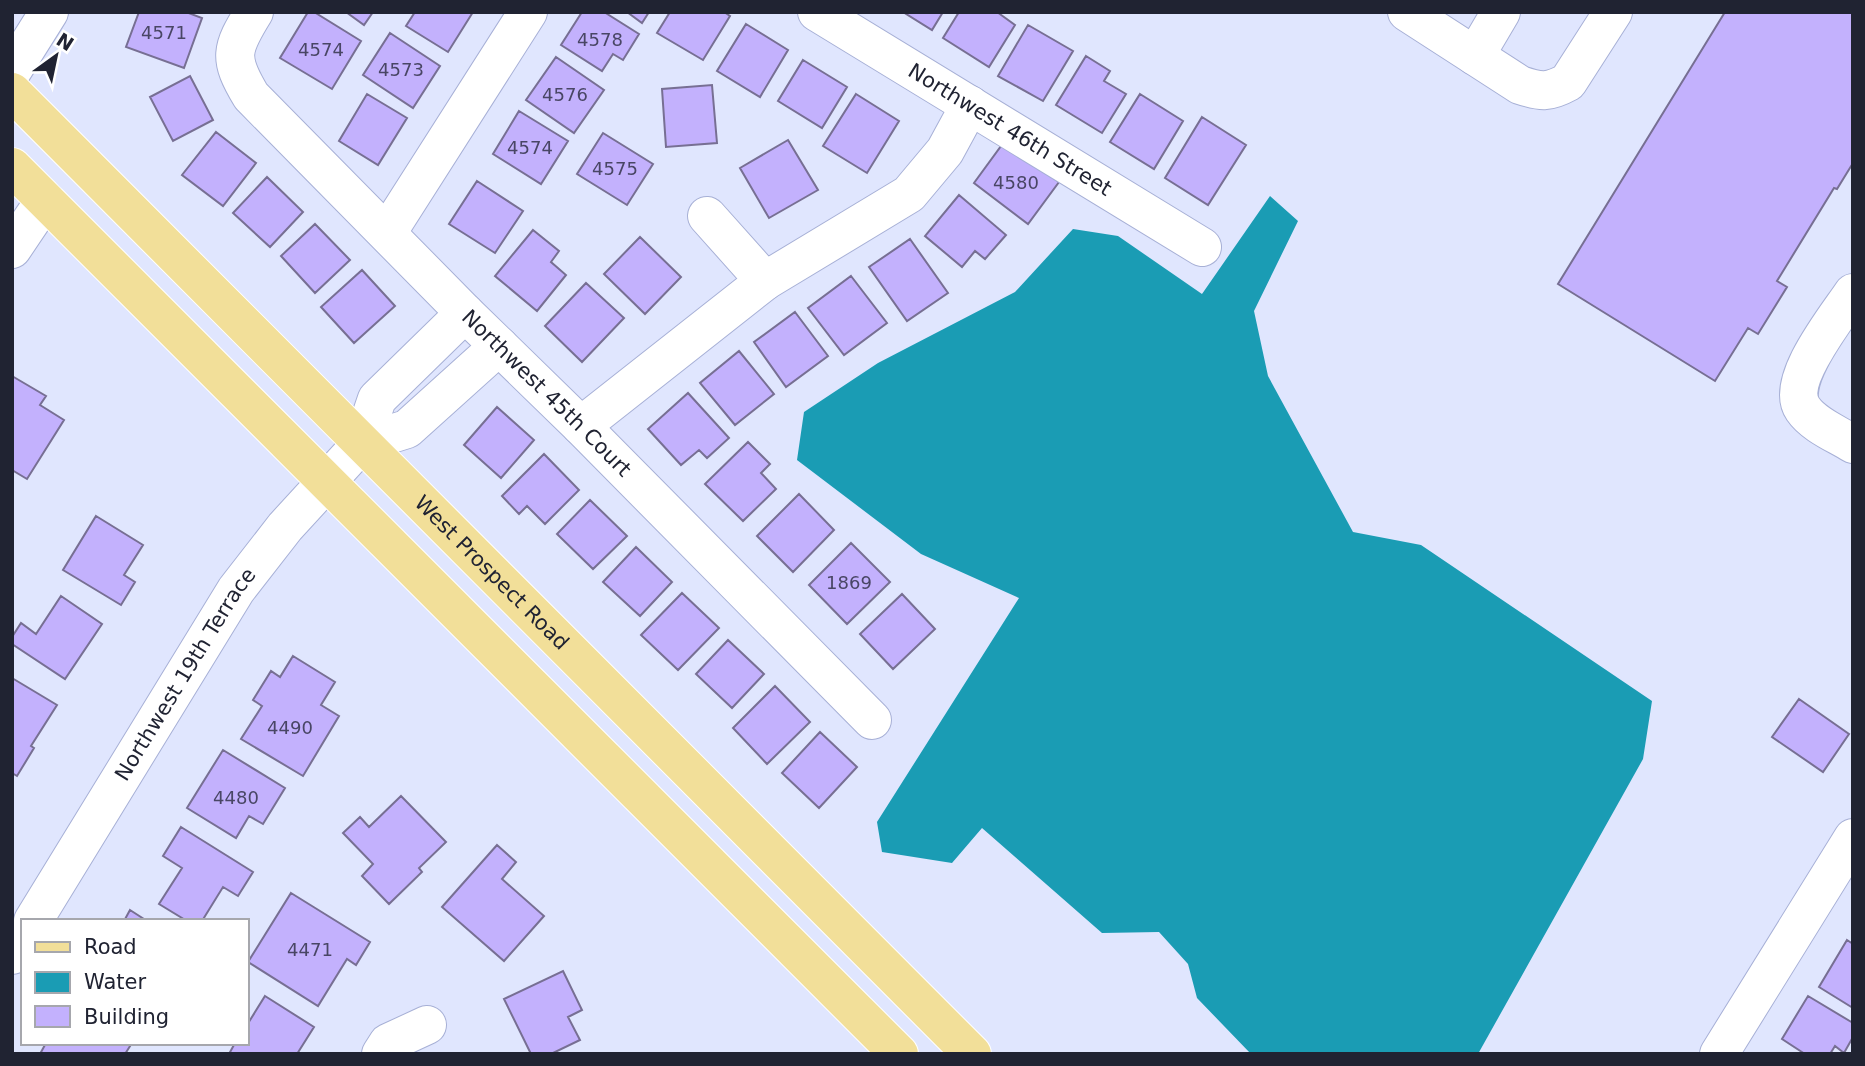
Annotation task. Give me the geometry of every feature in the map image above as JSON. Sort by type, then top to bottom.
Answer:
[{"type":"main road","name":"West Prospect Road","points":[[12,92],[972,1054]]},
{"type":"main road","points":[[12,167],[899,1054]]},
{"type":"street","points":[[12,71],[49,12]]},
{"type":"street","name":"Northwest 45th Court","points":[[254,12],[243,30],[233,57],[251,96],[872,720]]},
{"type":"street","points":[[387,233],[527,12]]},
{"type":"street","name":"Northwest 46th Street","points":[[817,12],[1202,247]]},
{"type":"street","points":[[1407,12],[1520,85],[1540,92],[1556,89],[1568,82],[1613,12]]},
{"type":"street","points":[[1475,56],[1501,12]]},
{"type":"street","points":[[581,426],[765,281],[909,194],[946,151],[970,105]]},
{"type":"street","points":[[12,248],[45,200]]},
{"type":"street","points":[[707,216],[765,281]]},
{"type":"street","points":[[1853,293],[1807,364],[1798,391],[1800,406],[1809,417],[1853,444]]},
{"type":"street","name":"Northwest 19th Terrace","points":[[34,919],[236,590],[277,537],[362,443],[377,399],[464,313]]},
{"type":"street","points":[[362,443],[407,429],[499,346]]},
{"type":"street","points":[[1719,1054],[1853,838]]},
{"type":"street","points":[[381,1054],[388,1043],[427,1026]]},
{"type":"water","points":[[1270,196],[1298,221],[1254,311],[1268,376],[1353,532],[1421,545],[1652,701],[1643,759],[1478,1054],[1251,1054],[1197,998],[1188,964],[1159,932],[1102,933],[982,828],[952,863],[882,852],[877,822],[1019,598],[921,554],[797,460],[804,412],[878,363],[1015,292],[1073,229],[1118,236],[1202,294]]},
{"type":"building","points":[[139,12],[186,12],[202,18],[184,68],[126,47]]},
{"type":"building","points":[[308,12],[314,12],[361,41],[332,89],[280,58]]},
{"type":"building","points":[[346,12],[373,12],[364,25]]},
{"type":"building","points":[[415,12],[473,12],[448,52],[406,26]]},
{"type":"building","points":[[582,12],[604,12],[639,34],[623,60],[613,54],[602,71],[561,45]]},
{"type":"building","points":[[627,12],[649,12],[642,23]]},
{"type":"building","points":[[670,12],[724,12],[730,16],[703,60],[657,33]]},
{"type":"building","points":[[903,12],[943,12],[932,30]]},
{"type":"building","points":[[959,12],[997,12],[1015,25],[989,67],[943,38]]},
{"type":"building","points":[[1725,12],[1853,12],[1853,163],[1837,189],[1834,188],[1777,281],[1787,287],[1758,334],[1748,328],[1715,381],[1558,284]]},
{"type":"building","points":[[746,24],[788,50],[760,97],[717,71]]},
{"type":"building","points":[[1028,25],[1073,51],[1043,101],[998,76]]},
{"type":"building","points":[[390,33],[440,66],[413,108],[363,75]]},
{"type":"building","points":[[1086,56],[1110,71],[1104,81],[1126,94],[1102,133],[1056,105]]},
{"type":"building","points":[[556,57],[604,90],[574,133],[526,100]]},
{"type":"building","points":[[803,60],[847,87],[822,128],[778,101]]},
{"type":"building","points":[[190,76],[213,120],[173,141],[150,97]]},
{"type":"building","points":[[712,85],[717,143],[666,147],[662,89]]},
{"type":"building","points":[[367,94],[407,118],[378,165],[339,141]]},
{"type":"building","points":[[856,94],[899,121],[867,173],[823,146]]},
{"type":"building","points":[[1140,94],[1183,121],[1154,169],[1110,142]]},
{"type":"building","points":[[519,111],[568,141],[541,184],[493,154]]},
{"type":"building","points":[[1202,117],[1246,145],[1208,205],[1165,178]]},
{"type":"building","points":[[216,132],[256,163],[223,206],[182,175]]},
{"type":"building","points":[[603,133],[653,164],[627,205],[577,174]]},
{"type":"building","points":[[788,140],[818,190],[769,218],[740,168]]},
{"type":"building","points":[[1004,142],[1059,182],[1028,224],[974,183]]},
{"type":"building","points":[[267,177],[303,212],[270,247],[233,213]]},
{"type":"building","points":[[477,181],[523,211],[495,253],[449,224]]},
{"type":"building","points":[[959,195],[1006,235],[985,259],[975,251],[962,267],[925,236]]},
{"type":"building","points":[[315,224],[350,260],[315,293],[281,256]]},
{"type":"building","points":[[533,230],[559,251],[551,262],[566,275],[537,311],[495,276]]},
{"type":"building","points":[[640,237],[681,277],[645,314],[604,274]]},
{"type":"building","points":[[910,239],[948,293],[907,321],[869,267]]},
{"type":"building","points":[[362,270],[395,306],[354,343],[321,307]]},
{"type":"building","points":[[851,276],[887,323],[844,355],[808,308]]},
{"type":"building","points":[[586,283],[624,318],[582,362],[545,326]]},
{"type":"building","points":[[795,312],[828,356],[786,387],[754,342]]},
{"type":"building","points":[[739,351],[774,394],[735,425],[700,383]]},
{"type":"building","points":[[12,376],[46,396],[40,405],[64,420],[27,479],[12,470]]},
{"type":"building","points":[[688,393],[729,438],[707,458],[699,450],[681,465],[648,429]]},
{"type":"building","points":[[497,407],[534,440],[501,478],[464,445]]},
{"type":"building","points":[[748,442],[770,464],[761,473],[776,489],[743,521],[705,484]]},
{"type":"building","points":[[544,454],[579,490],[545,524],[527,506],[519,514],[502,496]]},
{"type":"building","points":[[799,494],[834,530],[793,572],[757,536]]},
{"type":"building","points":[[590,500],[627,536],[593,569],[557,534]]},
{"type":"building","points":[[96,516],[143,545],[124,575],[135,582],[121,605],[63,570]]},
{"type":"building","points":[[851,543],[890,582],[847,624],[809,585]]},
{"type":"building","points":[[636,547],[672,582],[640,616],[603,582]]},
{"type":"building","points":[[682,593],[719,628],[678,670],[641,635]]},
{"type":"building","points":[[902,594],[935,629],[893,669],[860,634]]},
{"type":"building","points":[[61,596],[102,624],[65,679],[12,644],[12,637],[21,623],[36,634]]},
{"type":"building","points":[[728,640],[764,674],[732,708],[696,674]]},
{"type":"building","points":[[293,656],[335,682],[321,705],[339,716],[303,776],[241,739],[262,706],[253,700],[271,671],[280,677]]},
{"type":"building","points":[[12,678],[57,705],[31,746],[34,748],[17,776],[12,773]]},
{"type":"building","points":[[775,686],[810,722],[767,764],[733,728]]},
{"type":"building","points":[[1799,699],[1849,734],[1823,772],[1772,737]]},
{"type":"building","points":[[820,732],[857,767],[819,808],[782,773]]},
{"type":"building","points":[[223,750],[285,788],[263,824],[249,816],[236,838],[187,808]]},
{"type":"building","points":[[401,796],[446,842],[419,868],[422,872],[389,904],[362,876],[373,864],[343,833],[360,817],[369,827]]},
{"type":"building","points":[[181,827],[253,872],[238,896],[223,887],[203,919],[184,919],[159,904],[182,868],[163,856]]},
{"type":"building","points":[[497,845],[516,862],[502,879],[544,916],[504,961],[442,907]]},
{"type":"building","points":[[291,893],[370,942],[356,965],[347,959],[318,1006],[248,962]]},
{"type":"building","points":[[130,910],[144,919],[125,919]]},
{"type":"building","points":[[1847,940],[1853,944],[1853,1008],[1819,987]]},
{"type":"building","points":[[563,971],[582,1010],[568,1017],[580,1040],[551,1054],[531,1054],[504,999]]},
{"type":"building","points":[[265,996],[314,1027],[297,1054],[229,1054],[234,1045],[248,1045],[248,1023]]},
{"type":"building","points":[[1808,996],[1853,1023],[1853,1037],[1844,1053],[1835,1046],[1830,1054],[1805,1054],[1782,1039]]},
{"type":"building","points":[[45,1045],[131,1045],[125,1054],[40,1054]]}]
